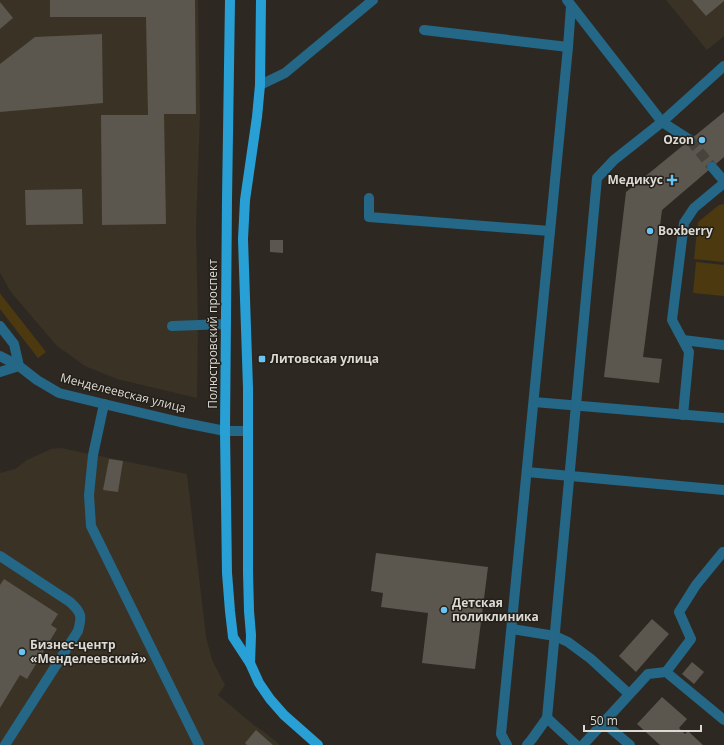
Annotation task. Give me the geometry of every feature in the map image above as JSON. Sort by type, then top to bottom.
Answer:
[{"type":"main road","name":"Полюстровский проспект","points":[[230,0],[225,431],[227,573],[233,637],[250,663],[259,683],[270,699],[284,715],[318,745]]},
{"type":"main road","name":"Полюстровский проспект","points":[[250,663],[251,635],[248,572],[248,388],[244,208],[260,85],[261,0]]},
{"type":"street","points":[[260,85],[285,73],[373,0]]},
{"type":"street","points":[[507,745],[501,734],[568,47],[569,3]]},
{"type":"street","points":[[569,3],[662,122],[690,140]]},
{"type":"street","points":[[424,30],[568,47]]},
{"type":"street","points":[[527,745],[547,718],[597,178],[614,160],[662,122],[724,66]]},
{"type":"street","points":[[683,415],[689,352],[672,320],[684,223],[694,208],[724,182],[712,167]]},
{"type":"street","points":[[370,198],[369,217],[550,231]]},
{"type":"street","points":[[172,326],[226,324]]},
{"type":"street","points":[[0,326],[14,344],[20,366]]},
{"type":"street","points":[[683,340],[724,345]]},
{"type":"street","points":[[0,356],[20,366]]},
{"type":"street","points":[[0,372],[20,366]]},
{"type":"street","name":"Менделеевская улица","points":[[20,366],[38,380],[59,392],[180,422],[225,431],[247,431]]},
{"type":"street","points":[[534,402],[576,407],[724,418]]},
{"type":"street","points":[[104,404],[93,455],[89,495],[91,526],[199,745]]},
{"type":"street","points":[[527,472],[724,490]]},
{"type":"street","points":[[666,672],[691,639],[679,612],[696,585],[723,552]]},
{"type":"street","points":[[0,556],[70,602],[78,610],[81,620],[78,631],[5,745]]},
{"type":"street","points":[[512,629],[554,636],[568,642],[581,651],[629,694]]},
{"type":"street","points":[[583,745],[648,674],[666,672],[724,720]]},
{"type":"street","points":[[547,718],[576,745]]},
{"type":"street","points":[[604,723],[630,745]]},
{"type":"shaded area","points":[[0,0],[198,0],[200,116],[196,228],[198,325],[197,398],[117,379],[85,366],[56,345],[11,292],[0,273]]},
{"type":"shaded area","points":[[666,0],[724,0],[724,36],[707,50]]},
{"type":"shaded area","points":[[724,204],[724,262],[694,259],[698,222],[719,205]]},
{"type":"shaded area","points":[[696,262],[724,265],[724,296],[693,293]]},
{"type":"shaded area","points":[[0,293],[46,352],[38,358],[0,309]]},
{"type":"shaded area","points":[[61,448],[187,474],[206,637],[212,660],[225,685],[218,695],[280,745],[0,745],[0,473],[15,469],[27,460],[51,449]]},
{"type":"building","points":[[50,0],[195,0],[196,114],[164,114],[166,224],[102,225],[101,115],[148,115],[146,17],[50,17]]},
{"type":"building","points":[[692,0],[724,0],[724,1],[706,16]]},
{"type":"building","points":[[0,2],[13,18],[0,29]]},
{"type":"building","points":[[102,34],[103,103],[0,112],[0,64],[35,37]]},
{"type":"building","points":[[724,112],[724,157],[662,210],[643,357],[662,359],[659,383],[604,377],[626,192]]},
{"type":"building","points":[[82,189],[83,224],[26,225],[25,190]]},
{"type":"building","points":[[270,240],[283,240],[283,253],[270,252]]},
{"type":"building","points":[[109,459],[123,461],[118,492],[103,490]]},
{"type":"building","name":"Детская поликлиника","points":[[376,553],[488,567],[475,669],[422,663],[428,613],[381,607],[383,593],[371,591]]},
{"type":"building","name":"Бизнес-центр «Менделеевский»","points":[[4,579],[58,614],[51,625],[57,629],[27,679],[20,675],[0,708],[0,585]]},
{"type":"building","points":[[652,619],[669,634],[636,672],[619,656]]},
{"type":"building","points":[[692,662],[704,672],[694,684],[682,674]]},
{"type":"building","points":[[662,697],[687,719],[679,728],[685,734],[688,731],[703,745],[660,745],[637,724]]},
{"type":"building","points":[[256,730],[273,745],[247,745],[245,743]]},
{"type":"tunnel","points":[[690,140],[712,167]]},
{"type":"place","name":"Ozon","points":[[702,140]]},
{"type":"place","name":"Медикус","points":[[672,180]]},
{"type":"place","name":"Boxberry","points":[[650,231]]},
{"type":"place","name":"Литовская улица","points":[[262,359]]},
{"type":"place","name":"Детская поликлиника","points":[[444,610]]},
{"type":"place","name":"Бизнес-центр «Менделеевский»","points":[[22,652]]}]
